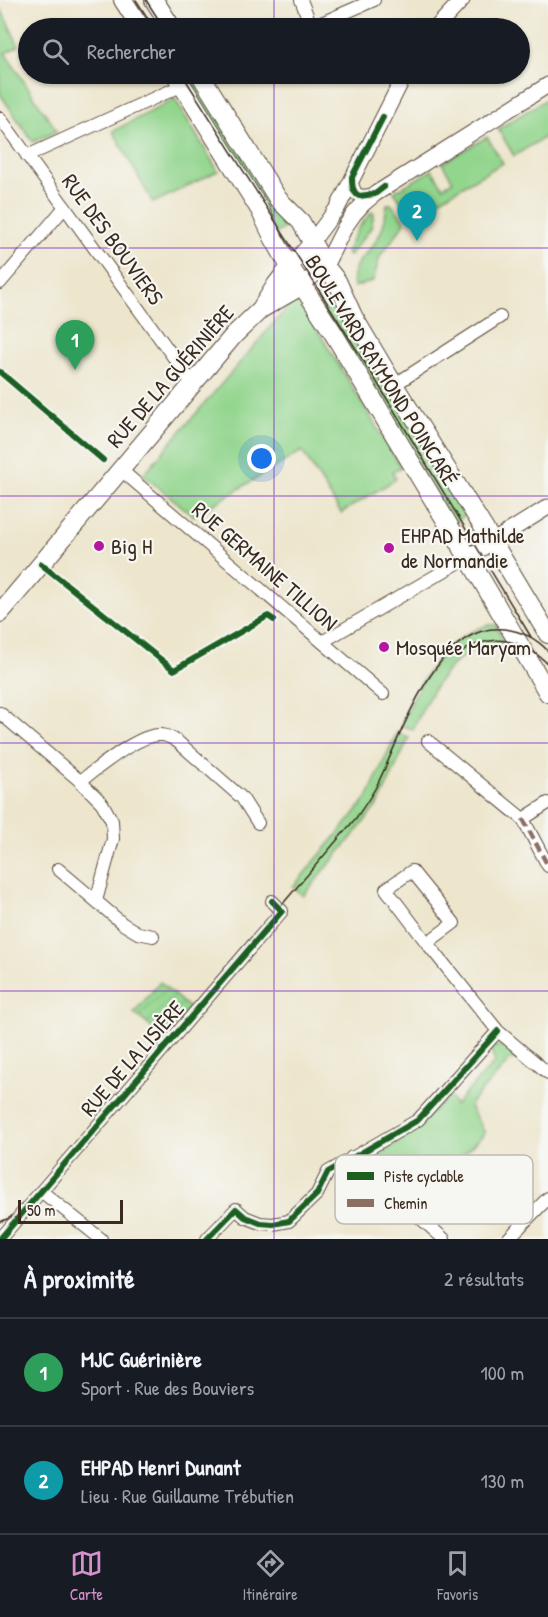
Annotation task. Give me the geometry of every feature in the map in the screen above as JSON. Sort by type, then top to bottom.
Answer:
[{"type":"main road","points":[[123,0],[135,18]]},
{"type":"main road","points":[[154,0],[166,18]]},
{"type":"main road","name":"BOULEVARD RAYMOND POINCARÉ","points":[[182,84],[260,210],[301,286],[332,331],[548,693]]},
{"type":"main road","name":"BOULEVARD RAYMOND POINCARÉ","points":[[211,84],[278,199],[301,222],[325,266],[337,281],[353,316],[394,385],[548,634]]},
{"type":"main road","name":"RUE DE LA GUÉRINIÈRE","points":[[261,309],[290,267]]},
{"type":"main road","name":"RUE DE LA GUÉRINIÈRE","points":[[0,613],[234,335],[261,309],[301,286]]},
{"type":"street","points":[[301,0],[307,18]]},
{"type":"street","points":[[334,18],[374,0]]},
{"type":"street","points":[[445,18],[462,0]]},
{"type":"street","points":[[27,156],[169,84]]},
{"type":"street","points":[[290,267],[338,207],[400,84]]},
{"type":"street","points":[[301,286],[325,266],[354,214],[375,194],[548,85]]},
{"type":"street","name":"RUE DES BOUVIERS","points":[[0,118],[193,384]]},
{"type":"street","points":[[352,177],[356,194],[364,196],[375,194]]},
{"type":"street","points":[[0,283],[65,207]]},
{"type":"street","points":[[394,385],[500,317]]},
{"type":"street","name":"RUE GERMAINE TILLION","points":[[121,470],[383,694]]},
{"type":"street","points":[[322,642],[468,557],[548,507]]},
{"type":"street","points":[[0,713],[80,781],[102,803],[112,821],[113,839],[96,901]]},
{"type":"street","points":[[80,781],[133,744],[149,736],[170,737],[242,798],[258,823]]},
{"type":"street","points":[[428,741],[523,819],[548,866]]},
{"type":"street","points":[[523,819],[548,803]]},
{"type":"street","points":[[58,869],[123,924],[138,933],[153,936]]},
{"type":"street","points":[[427,943],[454,923],[412,871],[386,889],[427,943],[498,1031],[548,1073]]},
{"type":"street","name":"RUE DE LA LISIÈRE","points":[[0,1239],[282,911],[272,901]]},
{"type":"street","points":[[356,1155],[418,1120],[498,1031]]},
{"type":"street","points":[[207,1239],[236,1209],[245,1217],[260,1223],[273,1224],[289,1221],[317,1194],[328,1172],[335,1168]]},
{"type":"street","points":[[41,1191],[101,1239]]},
{"type":"street","points":[[533,1213],[548,1198]]},
{"type":"street","points":[[427,1224],[444,1239]]},
{"type":"street","points":[[508,1239],[523,1224]]},
{"type":"green space","points":[[0,7],[18,44],[18,46],[5,53],[18,72],[18,84],[26,84],[57,131],[33,142],[0,94]]},
{"type":"green space","points":[[185,84],[203,84],[293,222],[275,234]]},
{"type":"green space","points":[[548,98],[548,135],[514,156],[498,129]]},
{"type":"green space","points":[[175,99],[218,171],[153,203],[113,131]]},
{"type":"green space","points":[[487,137],[503,163],[411,216],[394,192],[432,170],[443,187],[453,181],[442,163]]},
{"type":"green space","points":[[387,204],[391,204],[405,223],[380,256],[373,281],[354,287],[356,266],[379,237]]},
{"type":"green space","points":[[372,212],[374,213],[371,228],[349,256],[346,253],[354,236]]},
{"type":"green space","points":[[335,287],[471,511],[454,523],[316,299]]},
{"type":"green space","points":[[292,302],[301,303],[401,467],[392,472],[396,479],[341,513],[302,451],[194,516],[143,475]]},
{"type":"green space","points":[[488,625],[496,625],[504,643],[472,650],[458,660],[436,685],[413,730],[401,725],[424,678],[434,664],[457,641]]},
{"type":"green space","points":[[397,732],[409,738],[379,803],[303,896],[293,887],[367,798]]},
{"type":"green space","points":[[160,982],[189,1008],[164,1038],[134,1013]]},
{"type":"green space","points":[[505,1046],[519,1059],[511,1059],[469,1105],[485,1133],[462,1155],[379,1155],[422,1123],[449,1095],[455,1105],[495,1062],[490,1049]]},
{"type":"tram line","points":[[136,0],[148,18]]},
{"type":"tram line","points":[[146,0],[158,18]]},
{"type":"tram line","points":[[188,84],[372,374],[531,637]]},
{"type":"tram line","points":[[0,1222],[14,1216],[27,1203],[356,818],[376,787],[409,714],[439,663],[458,644],[479,632],[504,629],[528,636],[548,651]]},
{"type":"tram line","points":[[458,655],[481,643],[493,640],[504,641],[527,648],[548,664]]},
{"type":"marked path","points":[[523,819],[548,866]]},
{"type":"cycle path","points":[[383,117],[352,177],[352,185],[359,196],[375,194],[384,187]]},
{"type":"cycle path","points":[[0,372],[103,460]]},
{"type":"cycle path","points":[[41,564],[174,670],[268,616],[274,620]]},
{"type":"cycle path","points":[[0,1239],[282,911],[272,901]]},
{"type":"cycle path","points":[[357,1155],[418,1120],[498,1031]]},
{"type":"cycle path","points":[[207,1239],[236,1209],[245,1217],[260,1223],[273,1224],[289,1221],[317,1194],[328,1172],[335,1168]]},
{"type":"place","name":"EHPAD Henri Dunant","points":[[417,241]]},
{"type":"place","name":"MJC Guérinière","points":[[75,370]]},
{"type":"place","name":"Big H","points":[[99,546]]},
{"type":"place","name":"EHPAD Mathilde de Normandie","points":[[389,548]]},
{"type":"place","name":"Mosquée Maryam","points":[[384,647]]}]
